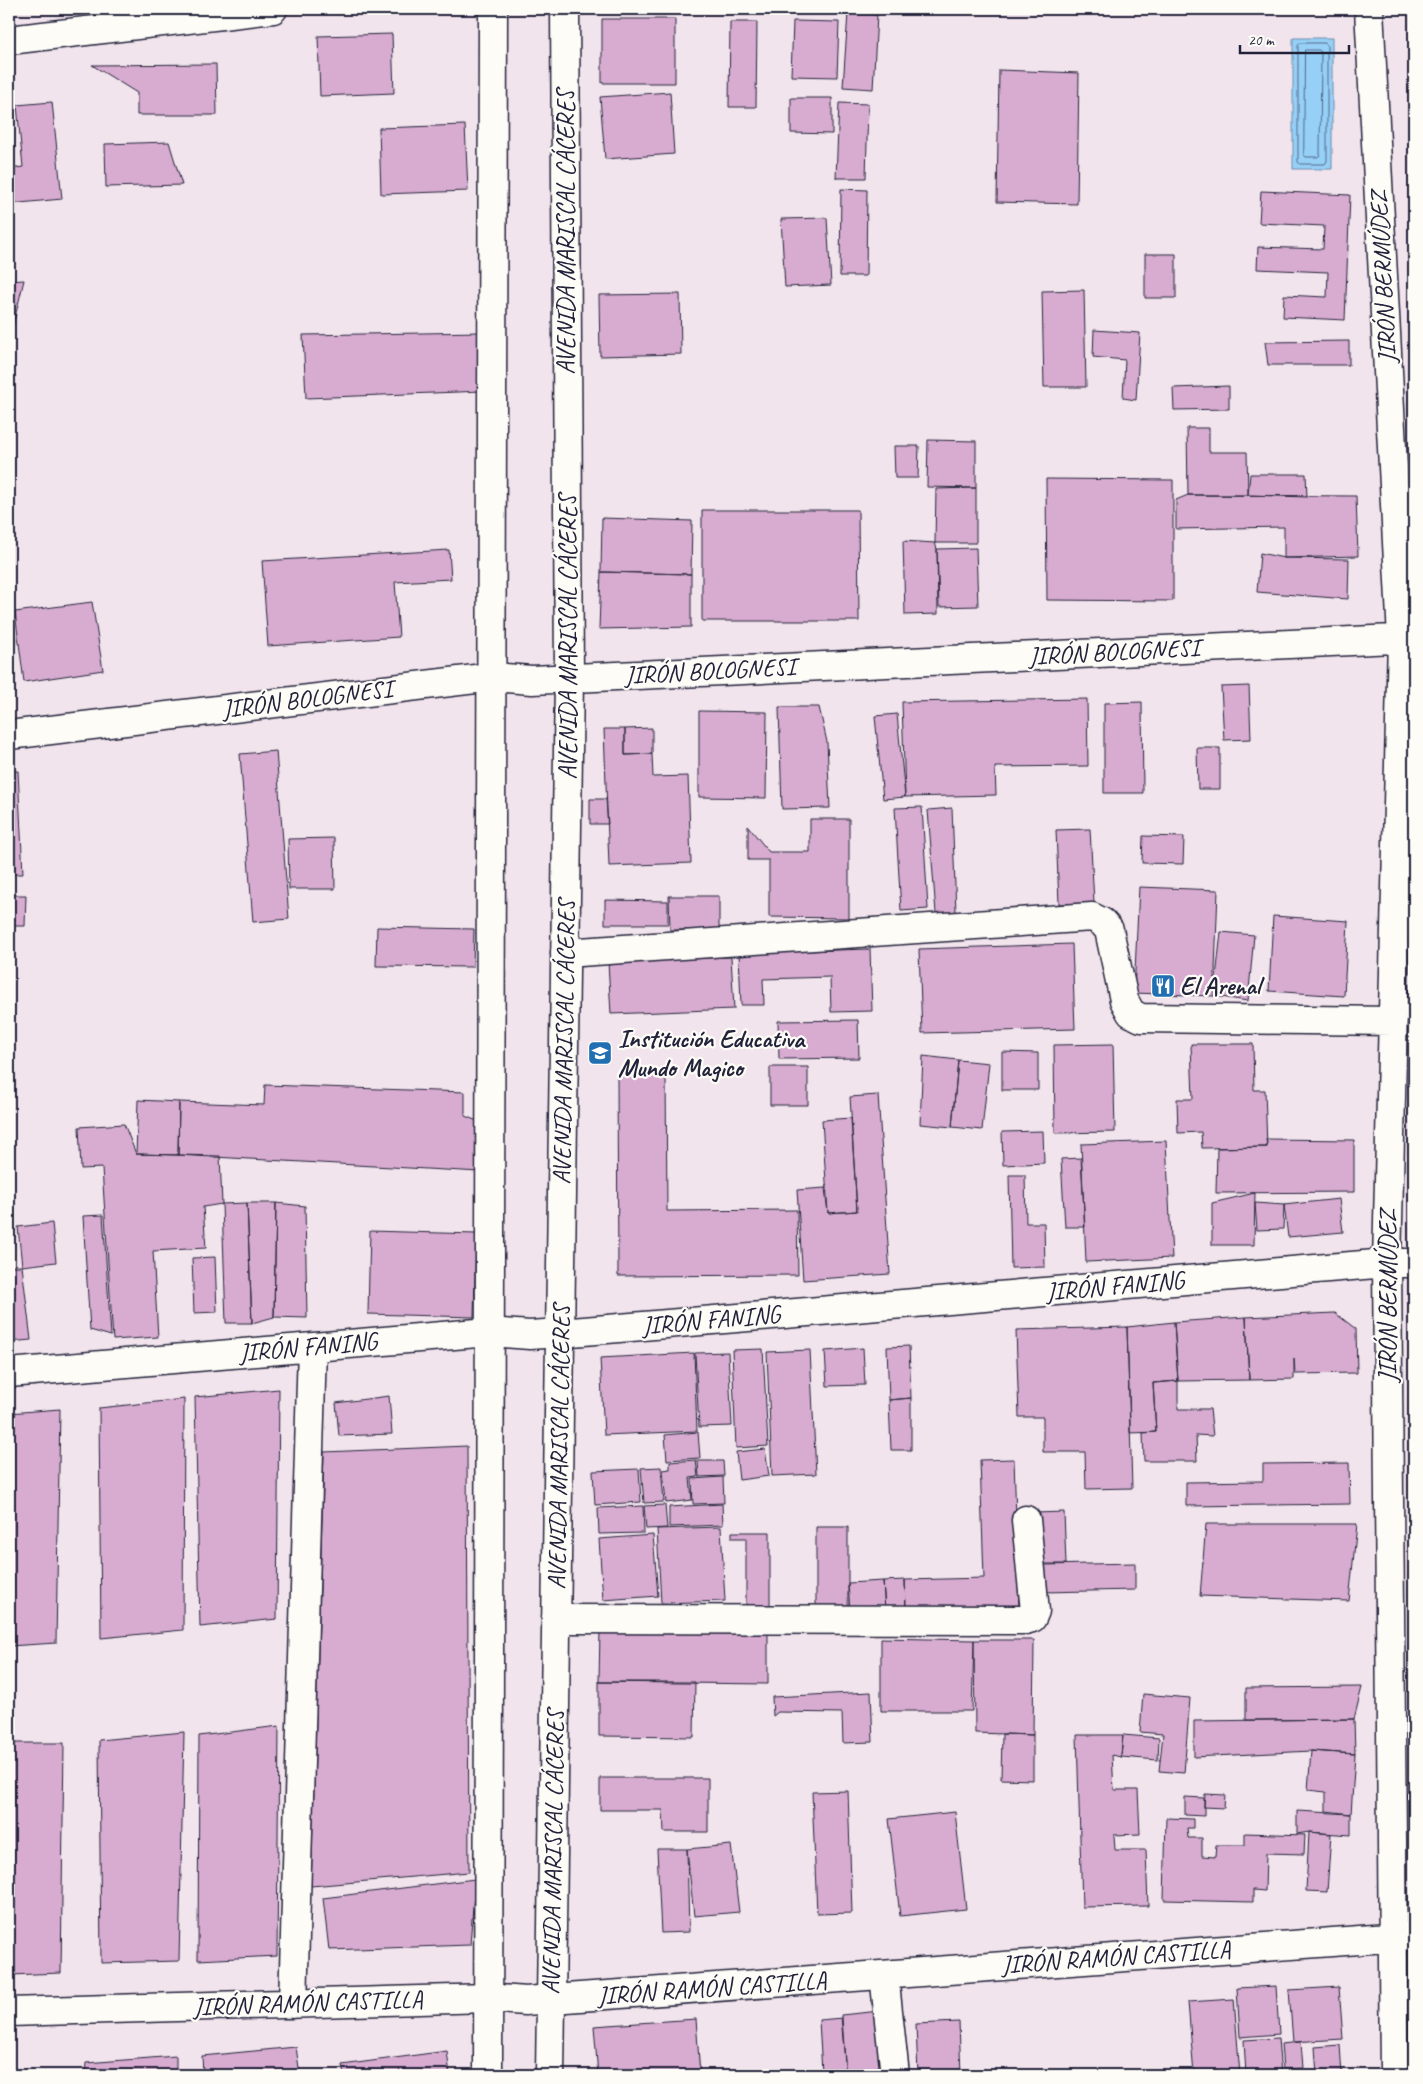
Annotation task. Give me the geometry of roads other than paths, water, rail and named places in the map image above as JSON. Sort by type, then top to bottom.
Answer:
[{"type":"street","points":[[9,40],[273,9]]},
{"type":"street","points":[[488,2075],[493,9]]},
{"type":"street","name":"AVENIDA MARISCAL CÁCERES","points":[[550,2075],[569,678],[565,9]]},
{"type":"street","name":"JIRÓN BERMÚDEZ","points":[[1369,9],[1408,638],[1393,1021],[1387,1263],[1404,1936],[1394,2075]]},
{"type":"street","name":"JIRÓN BOLOGNESI","points":[[9,735],[492,677],[532,680],[1408,638]]},
{"type":"street","points":[[565,953],[1092,917],[1102,922],[1109,930],[1124,1000],[1131,1013],[1141,1018],[1393,1021]]},
{"type":"street","name":"JIRÓN FANING","points":[[9,1373],[489,1332],[530,1335],[560,1333],[1387,1263],[1414,1263]]},
{"type":"street","points":[[293,2004],[312,1347]]},
{"type":"street","points":[[556,1619],[1025,1620],[1032,1618],[1035,1611],[1026,1520]]},
{"type":"street","name":"JIRÓN RAMÓN CASTILLA","points":[[9,2012],[488,1998],[525,2001],[551,2000],[1404,1936]]},
{"type":"street","points":[[884,1975],[895,2075]]},
{"type":"water","points":[[1293,38],[1332,38],[1332,169],[1293,169]]},
{"type":"place","name":"El Arenal","points":[[1163,986]]},
{"type":"place","name":"Institución Educativa Mundo Magico","points":[[600,1053]]}]
